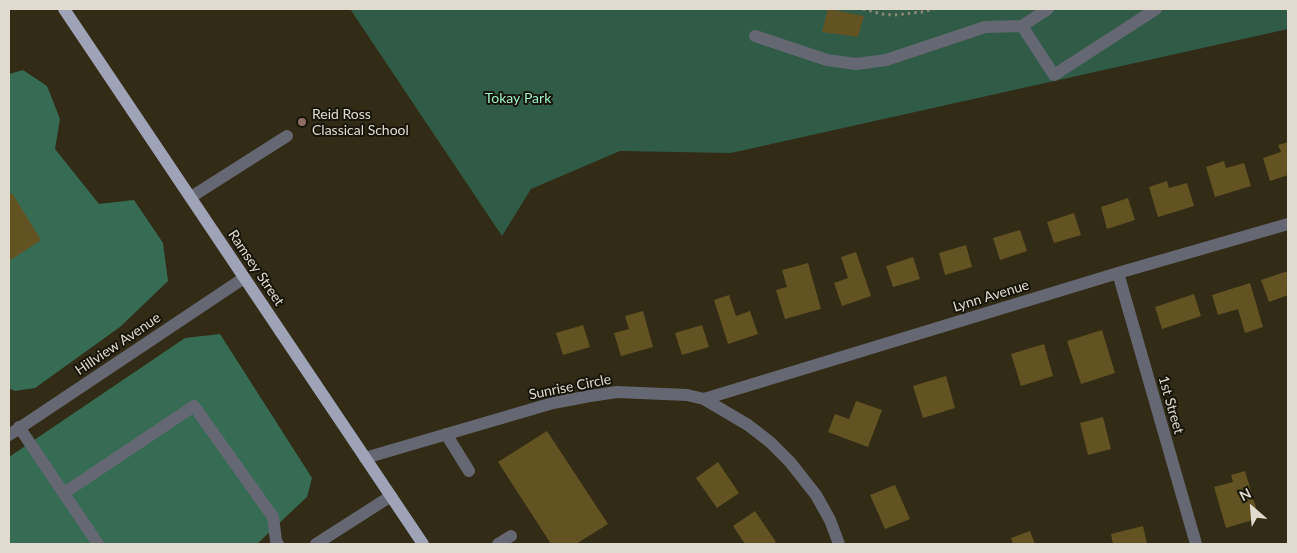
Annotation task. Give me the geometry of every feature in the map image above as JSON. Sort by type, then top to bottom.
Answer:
[{"type":"main road","name":"Ramsey Street","points":[[64,9],[423,544]]},
{"type":"street","points":[[755,36],[827,60],[856,64],[886,60],[985,27],[1022,26],[1048,9]]},
{"type":"street","points":[[1022,26],[1054,75],[1156,9]]},
{"type":"street","points":[[191,198],[287,136]]},
{"type":"street","name":"Lynn Avenue","points":[[704,399],[1118,273],[1288,224]]},
{"type":"street","name":"1st Street","points":[[1118,273],[1196,544]]},
{"type":"street","name":"Hillview Avenue","points":[[14,431],[244,278]]},
{"type":"street","name":"Sunrise Circle","points":[[365,458],[553,404],[590,396],[617,392],[687,395],[704,399],[748,425],[770,442],[790,462],[816,495],[830,520],[840,544]]},
{"type":"street","points":[[64,494],[194,406],[272,517],[278,544]]},
{"type":"street","points":[[14,431],[64,494],[98,544]]},
{"type":"street","points":[[446,434],[469,471]]},
{"type":"street","points":[[324,542],[391,496]]},
{"type":"street","points":[[498,544],[511,536]]},
{"type":"path","points":[[863,9],[894,15],[934,9]]},
{"type":"green space","name":"Tokay Park","points":[[350,9],[1288,9],[1288,29],[731,153],[620,151],[531,189],[502,236]]},
{"type":"green space","points":[[23,70],[47,86],[60,119],[55,149],[99,204],[134,200],[163,243],[168,281],[120,327],[35,388],[15,391],[9,388],[9,74]]},
{"type":"green space","points":[[220,334],[312,478],[307,497],[257,544],[9,544],[9,457],[185,338]]},
{"type":"building","points":[[828,9],[864,16],[858,37],[822,32]]},
{"type":"building","points":[[1288,142],[1288,175],[1270,181],[1263,158],[1281,152],[1278,145]]},
{"type":"building","points":[[1224,161],[1226,168],[1244,163],[1251,186],[1215,197],[1206,167]]},
{"type":"building","points":[[1167,181],[1169,188],[1187,183],[1194,206],[1158,217],[1149,187]]},
{"type":"building","points":[[12,193],[41,240],[9,261],[9,195]]},
{"type":"building","points":[[1128,198],[1135,220],[1107,229],[1101,207]]},
{"type":"building","points":[[1074,213],[1081,235],[1054,243],[1047,222]]},
{"type":"building","points":[[1020,230],[1027,251],[1000,260],[993,238]]},
{"type":"building","points":[[966,245],[972,267],[945,275],[939,253]]},
{"type":"building","points":[[856,252],[871,296],[842,306],[834,283],[848,278],[841,257]]},
{"type":"building","points":[[913,257],[920,279],[893,287],[886,266]]},
{"type":"building","points":[[808,263],[821,309],[785,319],[776,290],[787,287],[782,270]]},
{"type":"building","points":[[1288,271],[1288,295],[1269,302],[1261,280]]},
{"type":"building","points":[[1250,283],[1263,327],[1245,333],[1238,309],[1218,315],[1212,295]]},
{"type":"building","points":[[1194,294],[1201,316],[1162,329],[1155,307]]},
{"type":"building","points":[[729,295],[736,316],[750,311],[758,334],[728,344],[714,300]]},
{"type":"building","points":[[643,311],[653,347],[621,356],[614,333],[629,329],[625,316]]},
{"type":"building","points":[[583,325],[590,347],[563,355],[556,333]]},
{"type":"building","points":[[702,325],[709,347],[682,355],[675,333]]},
{"type":"building","points":[[1102,330],[1115,373],[1081,384],[1067,341]]},
{"type":"building","points":[[1044,344],[1053,376],[1021,386],[1011,354]]},
{"type":"building","points":[[946,376],[955,408],[923,418],[913,386]]},
{"type":"building","points":[[856,401],[882,410],[868,447],[828,432],[835,414],[849,419]]},
{"type":"building","points":[[1103,417],[1111,449],[1088,455],[1080,423]]},
{"type":"building","points":[[547,431],[608,524],[576,544],[551,544],[498,462]]},
{"type":"building","points":[[718,462],[739,493],[717,508],[696,478]]},
{"type":"building","points":[[1245,471],[1259,518],[1226,528],[1214,487],[1233,482],[1231,475]]},
{"type":"building","points":[[895,485],[910,519],[885,529],[870,495]]},
{"type":"building","points":[[755,511],[776,542],[772,544],[745,544],[733,526]]},
{"type":"building","points":[[1143,526],[1147,544],[1113,544],[1111,534]]},
{"type":"building","points":[[1030,531],[1035,544],[1013,544],[1011,538]]},
{"type":"place","name":"Reid Ross Classical School","points":[[302,122]]}]
